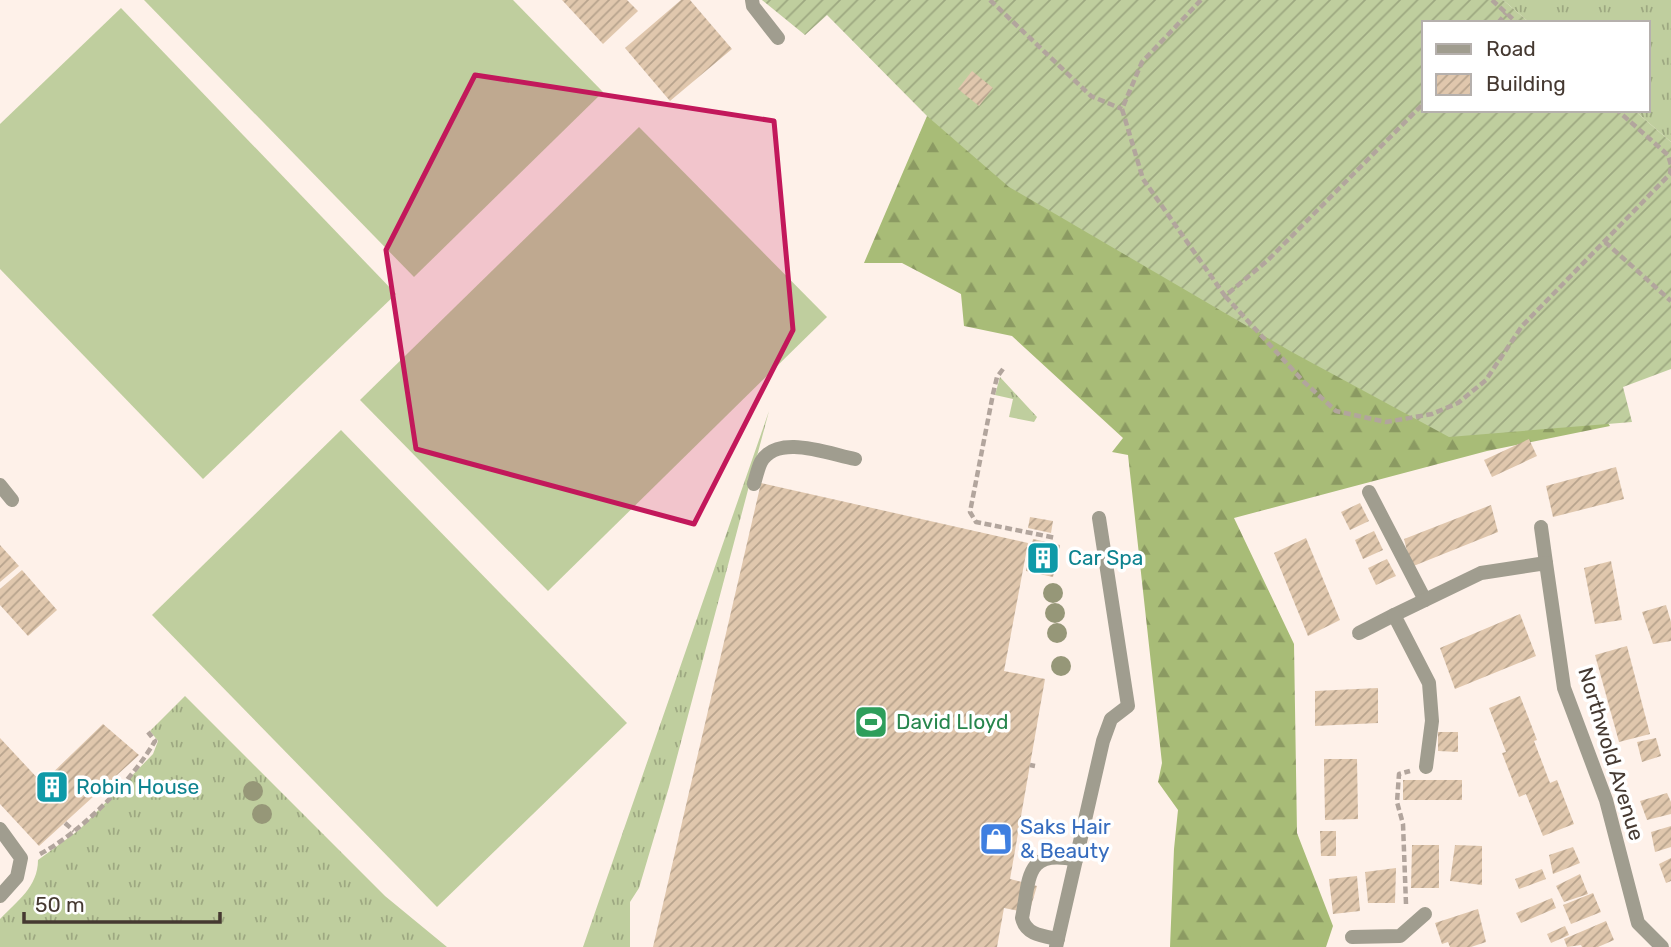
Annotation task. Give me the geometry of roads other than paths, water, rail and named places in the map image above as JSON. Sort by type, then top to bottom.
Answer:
[{"type":"street","points":[[752,0],[778,38]]},
{"type":"street","points":[[754,484],[761,462],[770,452],[784,446],[855,459]]},
{"type":"street","points":[[0,485],[12,500]]},
{"type":"street","points":[[1369,492],[1425,600]]},
{"type":"street","points":[[1076,860],[1062,857],[1037,862],[1031,871],[1022,918],[1023,926],[1031,933],[1057,943],[1076,860],[1103,741],[1111,719],[1128,706],[1098,518]]},
{"type":"street","name":"Northwold Avenue","points":[[1541,527],[1564,688],[1606,800],[1638,923],[1662,947]]},
{"type":"street","points":[[1359,633],[1481,573],[1546,563]]},
{"type":"street","points":[[1394,615],[1429,683],[1432,721],[1426,767]]},
{"type":"street","points":[[0,829],[21,858],[17,877],[0,896]]},
{"type":"street","points":[[1352,937],[1402,941],[1425,914]]},
{"type":"place","name":"Car Spa","points":[[1043,558]]},
{"type":"place","name":"David Lloyd","points":[[871,722]]},
{"type":"place","name":"Robin House","points":[[52,787]]},
{"type":"place","name":"Saks Hair & Beauty","points":[[996,839]]}]
